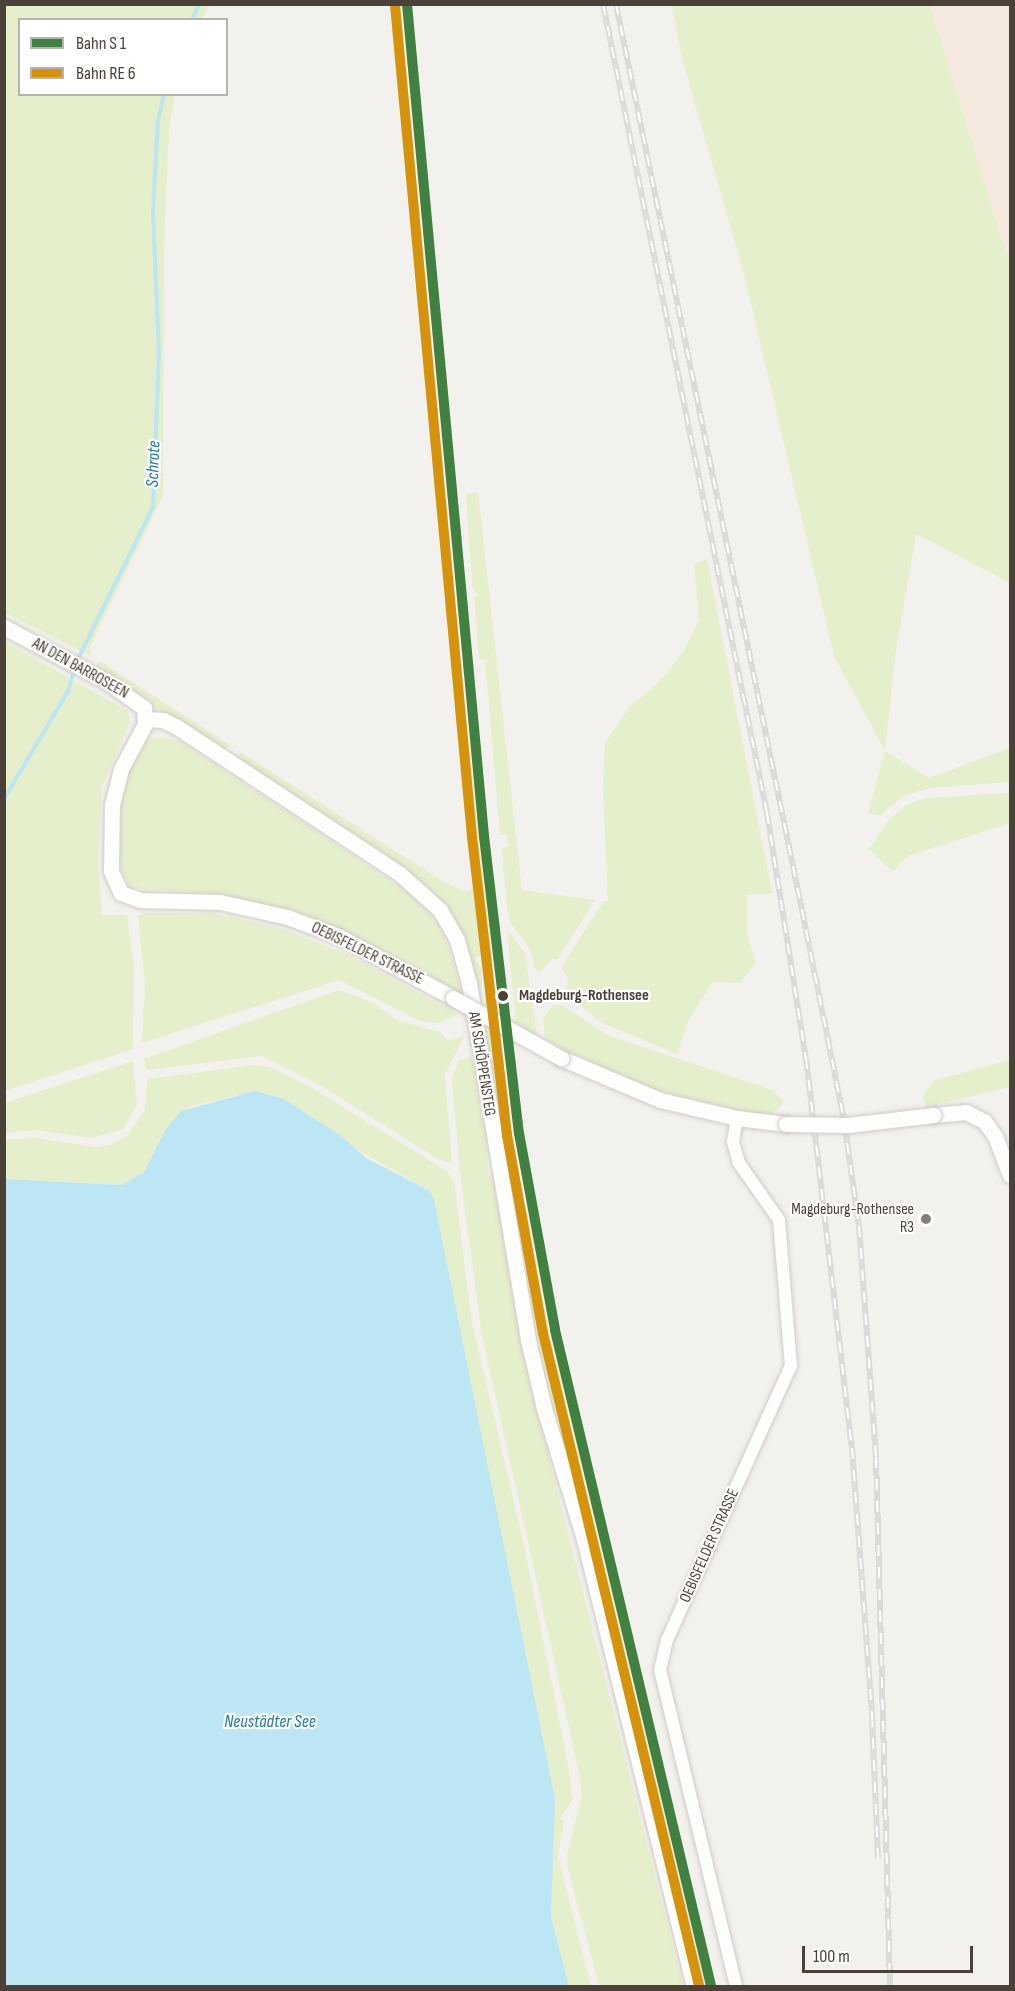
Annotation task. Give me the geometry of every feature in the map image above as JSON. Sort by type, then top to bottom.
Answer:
[{"type":"street","name":"AN DEN BARROSEEN","points":[[4,627],[83,668],[138,702],[146,719]]},
{"type":"street","name":"OEBISFELDER STRASSE","points":[[146,719],[122,769],[112,804],[111,871],[122,893],[140,900],[185,899],[237,904],[300,922],[367,951],[561,1058],[642,1094],[737,1119],[786,1124],[848,1125],[966,1112],[984,1121],[995,1136],[1011,1175]]},
{"type":"street","name":"AM SCHÖPPENSTEG","points":[[146,719],[163,720],[177,727],[400,874],[434,904],[457,940],[469,983],[534,1363],[587,1550],[694,1986]]},
{"type":"street","name":"OEBISFELDER STRASSE","points":[[736,1986],[660,1670],[667,1640],[790,1366],[779,1220],[737,1159],[734,1145],[737,1119]]},
{"type":"shaded area","points":[[930,5],[1010,5],[1010,254],[1005,249]]},
{"type":"green space","points":[[4,5],[209,5],[202,18],[18,18],[18,96],[175,96],[169,128],[164,250],[163,496],[89,649],[93,657],[5,613]]},
{"type":"green space","points":[[672,5],[930,5],[1005,249],[1010,254],[1010,583],[916,534],[895,657],[885,751],[834,656],[744,274],[682,59]]},
{"type":"green space","points":[[478,492],[522,890],[595,900],[558,959],[552,959],[540,972],[535,969],[531,951],[511,923],[507,909],[502,848],[508,847],[507,835],[500,835],[485,660],[479,659],[474,597],[478,595],[472,587],[466,494]]},
{"type":"green space","points":[[707,559],[772,893],[747,895],[747,934],[756,963],[740,983],[713,982],[689,1019],[677,1054],[602,1023],[570,997],[566,988],[568,978],[561,967],[604,901],[608,901],[603,788],[605,743],[630,706],[660,681],[683,652],[699,620],[694,564]]},
{"type":"green space","points":[[5,642],[128,711],[130,722],[102,787],[98,859],[102,915],[127,915],[134,967],[133,1049],[5,1091]]},
{"type":"green space","points":[[100,661],[231,746],[220,750],[96,667]]},
{"type":"green space","points":[[468,734],[495,968],[480,956],[475,958],[482,970],[481,1003],[476,1000],[459,928],[429,887],[239,762],[239,751],[444,882],[467,892],[475,886]]},
{"type":"green space","points":[[162,737],[181,742],[406,891],[437,921],[450,950],[461,992],[338,929],[285,909],[215,894],[141,889],[129,885],[117,860],[118,808],[126,777],[144,741]]},
{"type":"green space","points":[[1010,748],[1010,782],[930,788],[903,796],[880,816],[868,813],[885,751],[929,778]]},
{"type":"green space","points":[[1010,793],[1010,823],[908,856],[893,872],[869,849],[887,822],[906,805],[926,798]]},
{"type":"green space","points":[[146,913],[213,913],[280,928],[347,954],[458,1014],[440,1023],[420,1021],[339,980],[142,1043],[145,985],[138,916]]},
{"type":"green space","points":[[507,929],[525,953],[537,1035],[516,1023]]},
{"type":"green space","points":[[486,974],[490,978],[494,1010],[485,1005]]},
{"type":"green space","points":[[339,990],[371,1002],[399,1021],[440,1032],[448,1041],[465,1035],[445,1074],[452,1164],[436,1158],[320,1085],[262,1056],[146,1070],[144,1059]]},
{"type":"green space","points":[[553,1005],[562,1005],[609,1036],[772,1090],[784,1102],[772,1114],[752,1113],[642,1087],[545,1039],[543,1018]]},
{"type":"green space","points":[[479,1025],[494,1034],[497,1087],[503,1087],[522,1206],[526,1206],[549,1330],[705,1986],[699,1986],[577,1485],[554,1421],[533,1333]]},
{"type":"green space","points":[[472,1057],[486,1138],[488,1174],[494,1181],[535,1403],[683,1986],[599,1986],[568,1869],[567,1854],[582,1795],[580,1778],[481,1331],[459,1164],[452,1079],[459,1060]]},
{"type":"green space","points":[[1010,1060],[1010,1087],[926,1107],[923,1096],[933,1081]]},
{"type":"green space","points":[[133,1061],[137,1105],[123,1129],[92,1138],[35,1130],[5,1133],[5,1103]]},
{"type":"green space","points":[[254,1065],[270,1067],[312,1088],[445,1170],[454,1181],[472,1323],[525,1549],[568,1764],[573,1799],[560,1819],[564,1821],[558,1856],[591,1986],[569,1986],[551,1917],[550,1875],[430,1191],[254,1091],[188,1107],[166,1129],[144,1172],[122,1185],[5,1179],[4,1140],[34,1138],[96,1147],[110,1145],[127,1136],[145,1110],[147,1079]]},
{"type":"water","name":"Neustädter See","points":[[254,1091],[282,1098],[340,1135],[366,1158],[430,1191],[434,1200],[555,1799],[551,1917],[569,1986],[5,1986],[5,1179],[122,1185],[144,1172],[166,1129],[181,1111]]},
{"type":"waterway","name":"Schrote","points":[[193,18],[199,4]]},
{"type":"waterway","name":"Schrote","points":[[77,661],[153,507],[159,354],[153,212],[158,121],[164,96]]},
{"type":"waterway","name":"Schrote","points":[[4,799],[68,691],[75,668]]},
{"type":"railway","points":[[603,4],[767,813],[806,1058],[852,1448],[872,1716],[878,1859]]},
{"type":"railway","points":[[616,4],[844,1121],[859,1226],[876,1457],[890,1986]]},
{"type":"transit line","points":[[407,4],[484,836],[519,1133],[555,1330],[711,1986]]},
{"type":"transit line","points":[[395,5],[472,837],[507,1135],[543,1333],[699,1986]]},
{"type":"place","name":"Magdeburg-Rothensee","points":[[503,996]]},
{"type":"place","name":"Magdeburg-Rothensee R3","points":[[926,1219]]}]
